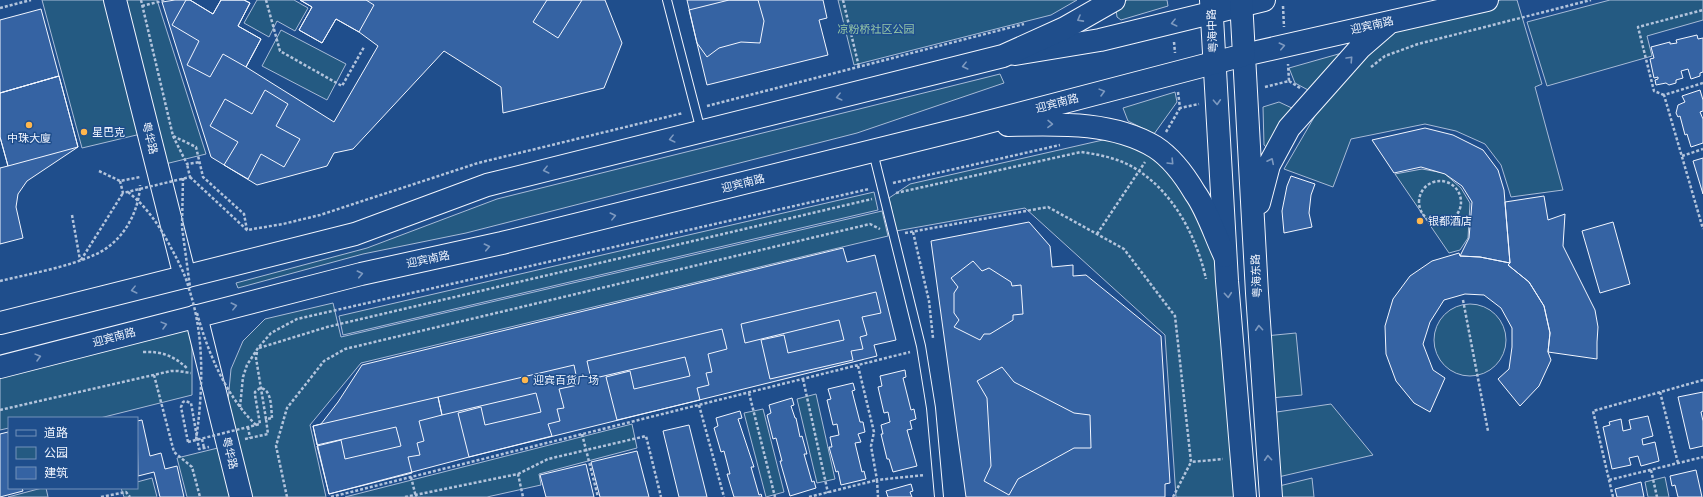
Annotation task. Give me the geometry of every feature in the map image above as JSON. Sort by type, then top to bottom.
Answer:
[{"type":"main road","name":"粤华路","points":[[115,0],[185,277]]},
{"type":"main road","points":[[1003,56],[1065,28],[1114,0]]},
{"type":"main road","points":[[0,323],[355,234],[487,185],[1003,56],[1100,40],[1211,7],[1264,0]]},
{"type":"main road","points":[[1423,0],[1436,7],[1453,8]]},
{"type":"main road","name":"迎宾南路","points":[[0,367],[194,307],[361,274],[502,243],[969,127],[1244,55],[1487,0]]},
{"type":"main road","points":[[1241,3],[1244,55]]},
{"type":"main road","name":"粤海中路","points":[[1211,7],[1214,63]]},
{"type":"main road","points":[[1254,226],[1269,165],[1289,128],[1360,48],[1391,21]]},
{"type":"main road","name":"粤海东路","points":[[1244,55],[1257,293],[1271,497]]},
{"type":"main road","points":[[1214,63],[1216,259],[1230,456],[1245,497]]},
{"type":"main road","points":[[969,127],[1043,124],[1076,125],[1126,135],[1139,139],[1156,148],[1180,172],[1196,194],[1216,259]]},
{"type":"main road","name":"粤华路","points":[[194,307],[241,497]]},
{"type":"lane","points":[[667,0],[701,131]]},
{"type":"lane","points":[[873,151],[921,346],[931,408],[939,497]]},
{"type":"path","points":[[0,8],[31,0]]},
{"type":"path","points":[[140,0],[173,136],[187,164],[190,176],[248,230]]},
{"type":"path","points":[[142,6],[166,0]]},
{"type":"path","points":[[266,0],[280,51],[342,86],[364,46]]},
{"type":"path","points":[[843,0],[859,67]]},
{"type":"path","points":[[1367,70],[1385,56],[1418,44],[1590,0]]},
{"type":"path","points":[[1703,10],[1638,27],[1654,91],[1664,95],[1703,83]]},
{"type":"path","points":[[248,230],[283,224],[320,215],[478,163],[696,110],[1028,22]]},
{"type":"path","points":[[1664,95],[1703,229]]},
{"type":"path","points":[[1097,234],[1156,148],[1180,108]]},
{"type":"path","points":[[173,136],[196,148],[203,177],[244,214],[248,230]]},
{"type":"path","points":[[240,413],[243,377],[247,365],[258,348],[271,333],[297,319],[1068,144]]},
{"type":"path","points":[[1682,156],[1703,149]]},
{"type":"path","points":[[258,348],[327,327],[884,196],[1081,152],[1100,154],[1117,160],[1139,171],[1160,189],[1184,219],[1193,240],[1207,283],[1216,259]]},
{"type":"path","points":[[187,164],[200,162]]},
{"type":"path","points":[[0,282],[80,260],[95,255],[109,246],[120,236],[129,223],[137,206],[140,177],[139,170]]},
{"type":"path","points":[[99,171],[120,181],[140,177]]},
{"type":"path","points":[[123,193],[190,176]]},
{"type":"path","points":[[183,178],[182,227],[199,340],[200,399],[196,440]]},
{"type":"path","points":[[1437,180],[1451,183],[1460,194],[1462,201],[1460,209],[1457,215],[1446,222],[1433,222],[1427,218],[1420,207],[1420,193],[1430,183],[1437,180]]},
{"type":"path","points":[[80,260],[123,193],[120,181]]},
{"type":"path","points":[[128,192],[143,205],[160,229],[183,272],[205,339],[218,369],[241,409],[256,425]]},
{"type":"path","points":[[287,497],[276,446],[286,408],[324,361],[345,349],[870,224],[894,235],[1048,207],[1124,249],[1175,316],[1191,462],[1173,497]]},
{"type":"path","points":[[72,215],[80,260]]},
{"type":"path","points":[[1463,300],[1488,431]]},
{"type":"path","points":[[331,497],[858,366],[911,352],[910,347]]},
{"type":"path","points":[[240,426],[243,440],[268,434],[256,358],[258,348]]},
{"type":"path","points":[[136,352],[157,351],[163,353],[182,363],[194,377]]},
{"type":"path","points":[[858,366],[874,432],[871,446],[878,480],[878,497]]},
{"type":"path","points":[[0,410],[154,375],[178,371],[192,373]]},
{"type":"path","points":[[154,375],[174,452],[192,467],[200,497]]},
{"type":"path","points":[[803,379],[828,492]]},
{"type":"path","points":[[1613,497],[1593,411],[1703,380]]},
{"type":"path","points":[[197,381],[204,410]]},
{"type":"path","points":[[195,423],[192,403],[188,401],[183,402],[181,407],[188,442],[260,424],[255,392],[260,388],[265,389],[268,394],[272,418],[266,419]]},
{"type":"path","points":[[1660,392],[1678,463]]},
{"type":"path","points":[[749,393],[774,497]]},
{"type":"path","points":[[699,406],[724,497]]},
{"type":"path","points":[[248,427],[250,438]]},
{"type":"path","points":[[209,432],[211,439]]},
{"type":"path","points":[[582,434],[598,497]]},
{"type":"path","points":[[405,497],[518,474],[548,459],[646,436],[661,497]]},
{"type":"path","points":[[202,438],[204,448]]},
{"type":"path","points":[[1191,462],[1230,456]]},
{"type":"path","points":[[1609,480],[1703,457]]},
{"type":"path","points":[[1651,470],[1658,497]]},
{"type":"path","points":[[518,474],[523,497]]},
{"type":"path","points":[[809,497],[878,480],[938,474]]},
{"type":"path","points":[[411,477],[415,496]]},
{"type":"path","points":[[101,497],[126,492],[130,497]]},
{"type":"green space","points":[[42,0],[110,0],[145,133],[82,148]]},
{"type":"green space","points":[[121,0],[157,0],[206,154],[161,165]]},
{"type":"green space","points":[[257,0],[294,0],[308,8],[295,31],[277,21],[269,37],[244,23]]},
{"type":"green space","name":"凉粉桥社区公园","points":[[838,0],[1077,0],[1051,15],[854,65]]},
{"type":"green space","points":[[1127,0],[1167,0],[1168,6],[1121,20],[1117,17],[1116,9]]},
{"type":"green space","points":[[1501,0],[1517,0],[1542,84],[1535,87],[1563,190],[1511,197],[1501,165],[1485,144],[1456,131],[1425,124],[1351,139],[1333,187],[1284,169],[1323,102],[1383,37],[1412,19]]},
{"type":"green space","points":[[1610,0],[1703,0],[1703,20],[1647,36],[1652,56],[1547,86],[1527,22]]},
{"type":"green space","points":[[281,30],[346,64],[327,100],[262,66]]},
{"type":"green space","points":[[1342,53],[1310,91],[1295,83],[1289,68]]},
{"type":"green space","points":[[1000,74],[1004,83],[857,133],[466,233],[363,254],[238,288],[236,283],[367,248],[497,199]]},
{"type":"green space","points":[[1175,92],[1177,102],[1154,134],[1128,121],[1123,108]]},
{"type":"green space","points":[[1279,102],[1294,109],[1272,152],[1264,145],[1263,107]]},
{"type":"green space","points":[[1116,137],[1167,160],[1223,257],[1240,497],[1176,497],[1165,335],[1025,208],[896,231],[889,198],[910,184]]},
{"type":"green space","points":[[1422,169],[1444,173],[1461,188],[1470,203],[1468,238],[1460,250],[1449,253],[1395,174]]},
{"type":"green space","points":[[874,192],[878,210],[343,335],[339,316]]},
{"type":"green space","points":[[882,211],[888,236],[361,363],[310,425],[326,497],[247,497],[227,411],[231,369],[243,341],[265,319],[333,303],[341,337]]},
{"type":"green space","points":[[1463,304],[1477,304],[1484,306],[1496,314],[1504,326],[1506,340],[1504,354],[1496,366],[1484,374],[1477,376],[1463,376],[1456,374],[1444,366],[1436,354],[1434,347],[1434,333],[1436,326],[1444,314],[1456,306]]},
{"type":"green space","points":[[177,327],[192,332],[192,395],[104,417],[8,417],[8,428],[0,430],[0,372]]},
{"type":"green space","points":[[1296,333],[1302,395],[1271,398],[1265,336]]},
{"type":"green space","points":[[816,394],[835,479],[817,483],[797,399]]},
{"type":"green space","points":[[1331,404],[1373,455],[1274,478],[1270,413]]},
{"type":"green space","points":[[763,409],[784,492],[766,497],[744,413]]},
{"type":"green space","points":[[632,424],[637,448],[539,474],[541,485],[487,497],[345,497]]},
{"type":"green space","points":[[226,446],[238,497],[187,497],[177,458]]},
{"type":"green space","points":[[1665,477],[1669,497],[1648,497],[1645,482]]},
{"type":"green space","points":[[152,478],[157,497],[124,497],[121,489],[138,489],[138,482]]},
{"type":"green space","points":[[1312,478],[1314,497],[1275,497],[1275,487]]},
{"type":"green space","points":[[38,489],[46,489],[48,497],[8,497]]},
{"type":"building","points":[[186,0],[190,0],[213,14],[221,0],[244,0],[250,3],[238,26],[261,39],[246,67],[223,54],[210,77],[187,65],[199,41],[172,25]]},
{"type":"building","points":[[190,0],[213,14],[221,0],[244,0],[250,3],[238,26],[261,39],[246,67],[334,122],[378,46],[359,32],[336,19],[322,43],[299,30],[312,7],[300,0],[605,0],[622,43],[604,88],[503,113],[501,87],[444,51],[353,149],[334,153],[327,166],[257,185],[211,157],[162,2]]},
{"type":"building","points":[[300,0],[366,0],[374,5],[359,32],[336,19],[322,43],[299,30],[312,7]]},
{"type":"building","points":[[547,0],[582,0],[558,38],[533,22]]},
{"type":"building","points":[[687,0],[758,0],[764,21],[760,43],[741,42],[719,48],[707,57],[697,43]]},
{"type":"building","points":[[729,0],[823,0],[827,18],[819,20],[828,55],[707,85],[689,10]]},
{"type":"building","points":[[41,9],[59,76],[0,93],[0,20]]},
{"type":"building","points":[[1697,35],[1698,39],[1703,38],[1703,72],[1700,73],[1700,76],[1691,79],[1688,69],[1681,71],[1683,78],[1676,80],[1676,83],[1669,85],[1666,83],[1656,85],[1655,80],[1658,79],[1658,77],[1654,78],[1650,59],[1654,58],[1651,47],[1670,42],[1670,44],[1677,43],[1676,40]]},
{"type":"building","points":[[59,76],[78,147],[27,181],[18,194],[16,207],[23,238],[0,244],[0,168],[8,166],[0,137],[0,93]]},
{"type":"building","points":[[59,76],[78,147],[8,166],[0,137],[0,93]]},
{"type":"building","points":[[265,90],[288,104],[276,126],[300,139],[284,167],[261,154],[248,179],[224,165],[238,142],[210,126],[225,99],[252,114]]},
{"type":"building","points":[[1700,90],[1703,100],[1703,111],[1700,112],[1703,119],[1703,143],[1691,147],[1687,134],[1685,135],[1680,116],[1678,117],[1676,113],[1678,105],[1685,102],[1682,96]]},
{"type":"building","points":[[1425,128],[1453,135],[1483,150],[1498,170],[1504,190],[1510,263],[1480,257],[1460,256],[1469,238],[1472,202],[1462,186],[1445,174],[1421,167],[1394,173],[1372,140]]},
{"type":"building","points":[[1703,158],[1703,194],[1693,161]]},
{"type":"building","points":[[1291,176],[1315,184],[1311,195],[1309,213],[1312,227],[1284,233],[1282,211],[1287,186]]},
{"type":"building","points":[[1544,196],[1548,220],[1565,214],[1563,246],[1595,310],[1598,327],[1597,359],[1548,352],[1550,333],[1544,306],[1529,282],[1508,265],[1510,263],[1505,202]]},
{"type":"building","points":[[1029,222],[1050,246],[1052,267],[1073,265],[1073,276],[1086,275],[1161,336],[1170,483],[1165,484],[1165,497],[966,497],[931,241]]},
{"type":"building","points":[[1613,222],[1630,284],[1600,293],[1582,231]]},
{"type":"building","points":[[843,248],[847,262],[875,255],[896,340],[874,345],[877,356],[469,457],[329,494],[313,426],[321,424],[338,402],[362,365]]},
{"type":"building","points":[[1459,253],[1460,256],[1480,257],[1510,263],[1508,265],[1529,282],[1544,306],[1550,333],[1548,352],[1551,360],[1539,386],[1520,406],[1498,379],[1509,369],[1512,347],[1512,328],[1501,308],[1484,295],[1465,294],[1444,300],[1430,322],[1423,344],[1433,370],[1445,378],[1430,412],[1414,403],[1396,381],[1386,354],[1385,326],[1393,299],[1410,276],[1432,261]]},
{"type":"building","points":[[973,261],[982,271],[989,268],[1011,282],[1012,286],[1021,285],[1023,314],[1013,315],[1013,320],[990,334],[984,334],[980,340],[954,327],[959,320],[954,313],[954,293],[958,287],[951,278]]},
{"type":"building","points":[[876,292],[881,313],[862,317],[867,335],[860,337],[863,349],[851,351],[853,360],[770,379],[761,340],[784,335],[788,353],[844,340],[839,320],[745,343],[741,324]]},
{"type":"building","points":[[722,329],[727,349],[708,354],[712,372],[706,373],[709,385],[697,388],[700,400],[617,420],[606,377],[630,371],[634,389],[690,376],[685,357],[591,379],[587,361]]},
{"type":"building","points":[[574,365],[578,385],[559,389],[564,408],[557,409],[560,421],[548,424],[552,436],[469,457],[458,413],[481,407],[485,425],[541,412],[536,393],[442,415],[438,397]]},
{"type":"building","points":[[1002,367],[1014,382],[1074,413],[1090,415],[1091,448],[1074,448],[1018,479],[1009,495],[984,481],[991,466],[987,398],[977,381]]},
{"type":"building","points":[[905,370],[906,377],[903,378],[911,410],[914,409],[916,419],[910,421],[912,429],[907,430],[917,466],[893,472],[889,459],[887,459],[881,434],[883,434],[881,425],[890,422],[888,412],[884,413],[878,387],[882,386],[880,376]]},
{"type":"building","points":[[853,383],[855,390],[852,391],[860,422],[863,422],[865,432],[858,434],[861,442],[855,443],[862,472],[864,471],[866,479],[841,485],[838,471],[836,472],[829,447],[832,447],[830,437],[839,435],[837,424],[833,425],[827,400],[831,399],[828,389]]},
{"type":"building","points":[[1703,392],[1703,411],[1701,412],[1703,421],[1703,446],[1690,449],[1678,397]]},
{"type":"building","points":[[438,397],[442,415],[419,421],[424,441],[417,443],[420,455],[408,457],[412,473],[329,494],[317,446],[341,440],[345,459],[401,446],[396,427],[317,445],[313,426]]},
{"type":"building","points":[[792,398],[794,405],[791,406],[796,418],[800,437],[802,436],[807,454],[804,454],[812,482],[814,481],[816,488],[790,496],[780,461],[782,461],[776,438],[773,439],[767,415],[771,413],[769,405]]},
{"type":"building","points":[[740,411],[742,418],[738,419],[754,467],[751,467],[759,495],[761,494],[762,497],[734,497],[727,474],[730,474],[724,451],[721,452],[714,428],[718,426],[716,418]]},
{"type":"building","points":[[1648,416],[1653,436],[1642,439],[1643,445],[1655,442],[1659,461],[1641,466],[1638,456],[1629,458],[1631,465],[1612,469],[1603,427],[1610,425],[1609,422],[1621,419],[1623,431],[1631,429],[1629,420]]},
{"type":"building","points":[[142,420],[150,456],[161,453],[165,469],[177,466],[184,497],[160,497],[154,472],[138,476],[138,421]]},
{"type":"building","points":[[689,425],[707,497],[679,497],[663,431]]},
{"type":"building","points":[[8,432],[8,489],[22,489],[23,491],[0,497],[0,434]]},
{"type":"building","points":[[637,451],[649,497],[600,497],[591,462]]},
{"type":"building","points":[[586,464],[594,497],[546,497],[540,475]]},
{"type":"building","points":[[1696,470],[1702,497],[1678,497],[1675,485],[1672,486],[1670,476]]},
{"type":"building","points":[[1641,482],[1644,497],[1617,497],[1615,489]]},
{"type":"building","points":[[911,484],[913,491],[910,492],[912,497],[888,497],[886,491]]},
{"type":"place","name":"中珠大廈","points":[[29,125]]},
{"type":"place","name":"星巴克","points":[[84,132]]},
{"type":"place","name":"银都酒店","points":[[1420,221]]},
{"type":"place","name":"迎宾百货广场","points":[[525,380]]}]
